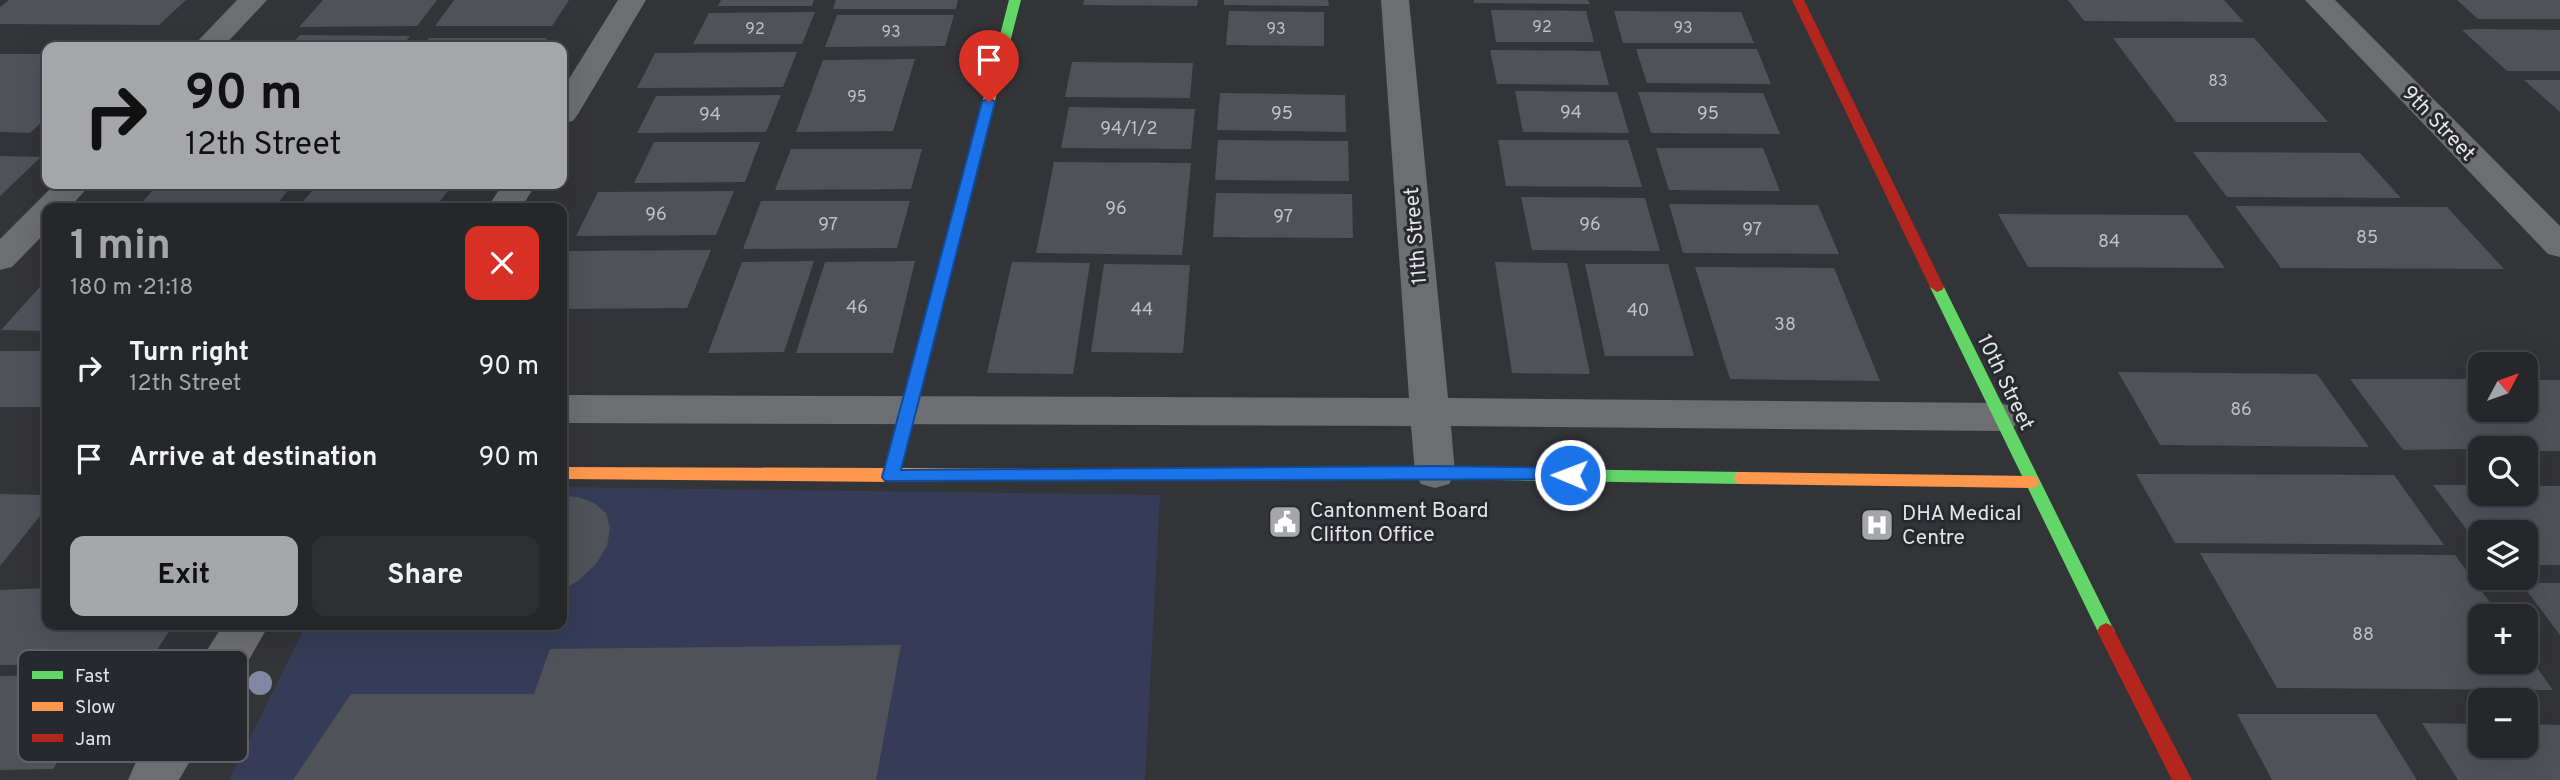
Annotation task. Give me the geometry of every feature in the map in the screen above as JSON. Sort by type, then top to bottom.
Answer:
[{"type":"street","points":[[212,42],[253,0]]},
{"type":"street","points":[[567,106],[632,0]]},
{"type":"street","points":[[891,477],[1015,0]]},
{"type":"street","name":"11th Street","points":[[1395,0],[1435,473]]},
{"type":"street","name":"10th Street","points":[[1798,0],[2031,482],[2182,780]]},
{"type":"street","name":"9th Street","points":[[2319,0],[2560,246]]},
{"type":"street","points":[[56,203],[69,189]]},
{"type":"street","points":[[0,260],[42,217]]},
{"type":"street","points":[[567,409],[2000,417]]},
{"type":"street","points":[[567,473],[891,477],[1435,473],[2031,482]]},
{"type":"street","points":[[232,650],[244,630]]},
{"type":"street","points":[[152,780],[163,762]]},
{"type":"shaded area","points":[[567,487],[1160,495],[1145,780],[229,780],[238,762],[248,762],[248,742],[304,630],[567,630]]},
{"type":"building","points":[[9,0],[186,0],[159,25],[0,24],[0,7]]},
{"type":"building","points":[[323,0],[437,0],[417,26],[299,27]]},
{"type":"building","points":[[454,0],[569,0],[552,26],[435,26]]},
{"type":"building","points":[[721,0],[814,0],[812,6],[718,6]]},
{"type":"building","points":[[836,0],[958,0],[956,9],[833,9]]},
{"type":"building","points":[[1084,0],[1198,0],[1197,6],[1083,5]]},
{"type":"building","points":[[1224,0],[1328,0],[1329,6],[1224,5]]},
{"type":"building","points":[[1474,0],[1588,0],[1590,4],[1474,3]]},
{"type":"building","points":[[2068,0],[2224,0],[2244,22],[2084,21]]},
{"type":"building","points":[[2457,0],[2560,0],[2560,19],[2478,19]]},
{"type":"building","points":[[1491,10],[1586,11],[1594,42],[1496,42]]},
{"type":"building","points":[[1229,11],[1324,12],[1324,46],[1226,45]]},
{"type":"building","points":[[1614,11],[1741,12],[1754,43],[1623,43]]},
{"type":"building","points":[[815,12],[802,44],[693,44],[709,13]]},
{"type":"building","points":[[837,15],[954,15],[945,46],[825,47]]},
{"type":"building","points":[[2462,30],[2560,30],[2560,71],[2507,71]]},
{"type":"building","points":[[300,35],[410,36],[405,42],[294,42]]},
{"type":"building","points":[[429,38],[547,38],[544,42],[425,42]]},
{"type":"building","points":[[2113,38],[2254,38],[2328,122],[2176,122]]},
{"type":"building","points":[[1636,49],[1757,49],[1771,84],[1647,83]]},
{"type":"building","points":[[1490,50],[1600,51],[1609,85],[1497,84]]},
{"type":"building","points":[[797,52],[783,87],[637,88],[655,53]]},
{"type":"building","points":[[0,54],[42,54],[42,122],[30,133],[0,132]]},
{"type":"building","points":[[915,59],[893,131],[796,132],[823,60]]},
{"type":"building","points":[[1072,62],[1193,63],[1190,98],[1065,97]]},
{"type":"building","points":[[2524,80],[2560,80],[2560,112]]},
{"type":"building","points":[[1515,91],[1617,92],[1629,133],[1523,132]]},
{"type":"building","points":[[1638,92],[1763,93],[1780,134],[1651,133]]},
{"type":"building","points":[[1220,93],[1345,95],[1346,132],[1217,130]]},
{"type":"building","points":[[781,95],[766,132],[637,133],[656,96]]},
{"type":"building","points":[[1069,107],[1195,109],[1191,149],[1061,148]]},
{"type":"building","points":[[1218,140],[1348,141],[1349,181],[1215,180]]},
{"type":"building","points":[[1498,140],[1628,140],[1642,187],[1506,186]]},
{"type":"building","points":[[654,142],[760,142],[745,182],[634,183]]},
{"type":"building","points":[[1656,148],[1763,148],[1780,191],[1669,190]]},
{"type":"building","points":[[791,149],[922,149],[911,189],[775,190]]},
{"type":"building","points":[[2193,152],[2360,153],[2401,198],[2227,197]]},
{"type":"building","points":[[0,156],[41,157],[0,196]]},
{"type":"building","points":[[1054,162],[1191,163],[1182,255],[1036,253]]},
{"type":"building","points":[[154,189],[289,189],[278,203],[141,203]]},
{"type":"building","points":[[314,189],[449,189],[439,203],[301,203]]},
{"type":"building","points":[[734,191],[716,235],[576,236],[598,192]]},
{"type":"building","points":[[1216,193],[1352,194],[1353,238],[1213,237]]},
{"type":"building","points":[[1521,197],[1645,198],[1660,251],[1532,250]]},
{"type":"building","points":[[761,201],[910,201],[897,248],[743,249]]},
{"type":"building","points":[[1669,204],[1818,205],[1839,254],[1683,253]]},
{"type":"building","points":[[2235,206],[2447,207],[2504,269],[2281,268]]},
{"type":"building","points":[[1998,214],[2187,215],[2225,268],[2028,267]]},
{"type":"building","points":[[711,250],[687,308],[567,309],[569,251]]},
{"type":"building","points":[[814,261],[784,352],[708,353],[742,262]]},
{"type":"building","points":[[915,261],[893,353],[796,353],[825,262]]},
{"type":"building","points":[[1012,262],[1090,263],[1073,374],[987,373]]},
{"type":"building","points":[[1495,262],[1567,263],[1590,374],[1512,373]]},
{"type":"building","points":[[1104,264],[1190,265],[1183,353],[1091,352]]},
{"type":"building","points":[[1585,264],[1668,264],[1694,356],[1605,356]]},
{"type":"building","points":[[1695,267],[1834,268],[1880,381],[1730,379]]},
{"type":"building","points":[[42,285],[42,331],[1,330]]},
{"type":"building","points":[[0,351],[42,351],[42,407],[0,407]]},
{"type":"building","points":[[2118,372],[2317,374],[2369,447],[2160,445]]},
{"type":"building","points":[[2350,379],[2468,379],[2468,422],[2538,422],[2538,380],[2560,380],[2560,451],[2538,451],[2538,436],[2468,436],[2468,449],[2403,450]]},
{"type":"building","points":[[2136,474],[2394,475],[2444,545],[2175,543]]},
{"type":"building","points":[[2433,485],[2468,485],[2468,506],[2538,506],[2538,486],[2560,486],[2560,565],[2538,565],[2538,520],[2468,520],[2468,531]]},
{"type":"building","points":[[0,494],[42,495],[42,513],[0,566]]},
{"type":"building","points":[[567,496],[594,503],[606,513],[610,528],[607,546],[596,564],[567,587]]},
{"type":"building","points":[[2200,553],[2455,555],[2468,573],[2468,590],[2481,590],[2491,604],[2468,604],[2468,674],[2538,674],[2538,669],[2553,690],[2538,688],[2277,688]]},
{"type":"building","points":[[2538,583],[2560,583],[2560,635],[2538,604],[2526,590],[2538,590]]},
{"type":"building","points":[[42,588],[42,630],[170,630],[157,650],[18,650],[18,665],[0,665],[0,590]]},
{"type":"building","points":[[901,645],[876,780],[293,780],[351,694],[534,694],[550,649]]},
{"type":"building","points":[[0,676],[18,676],[18,762],[57,762],[53,769],[0,770]]},
{"type":"building","points":[[2237,714],[2376,714],[2417,780],[2272,780]]},
{"type":"building","points":[[2422,723],[2468,724],[2468,758],[2538,758],[2538,724],[2560,725],[2560,780],[2458,780]]},
{"type":"traffic: fast","points":[[992,89],[1015,0]]},
{"type":"traffic: fast","points":[[1937,287],[2106,631]]},
{"type":"traffic: fast","points":[[1060,475],[1435,473],[1742,478]]},
{"type":"traffic: slow","points":[[891,476],[992,89]]},
{"type":"traffic: slow","points":[[567,473],[1060,475]]},
{"type":"traffic: slow","points":[[1742,478],[2031,482]]},
{"type":"traffic: jam","points":[[1798,0],[1937,287]]},
{"type":"traffic: jam","points":[[2106,631],[2182,780]]},
{"type":"place","name":"Cantonment Board Clifton Office","points":[[1285,522]]},
{"type":"place","name":"DHA Medical Centre","points":[[1877,525]]},
{"type":"route","points":[[989,102],[891,477],[1435,473],[1570,475]]}]
